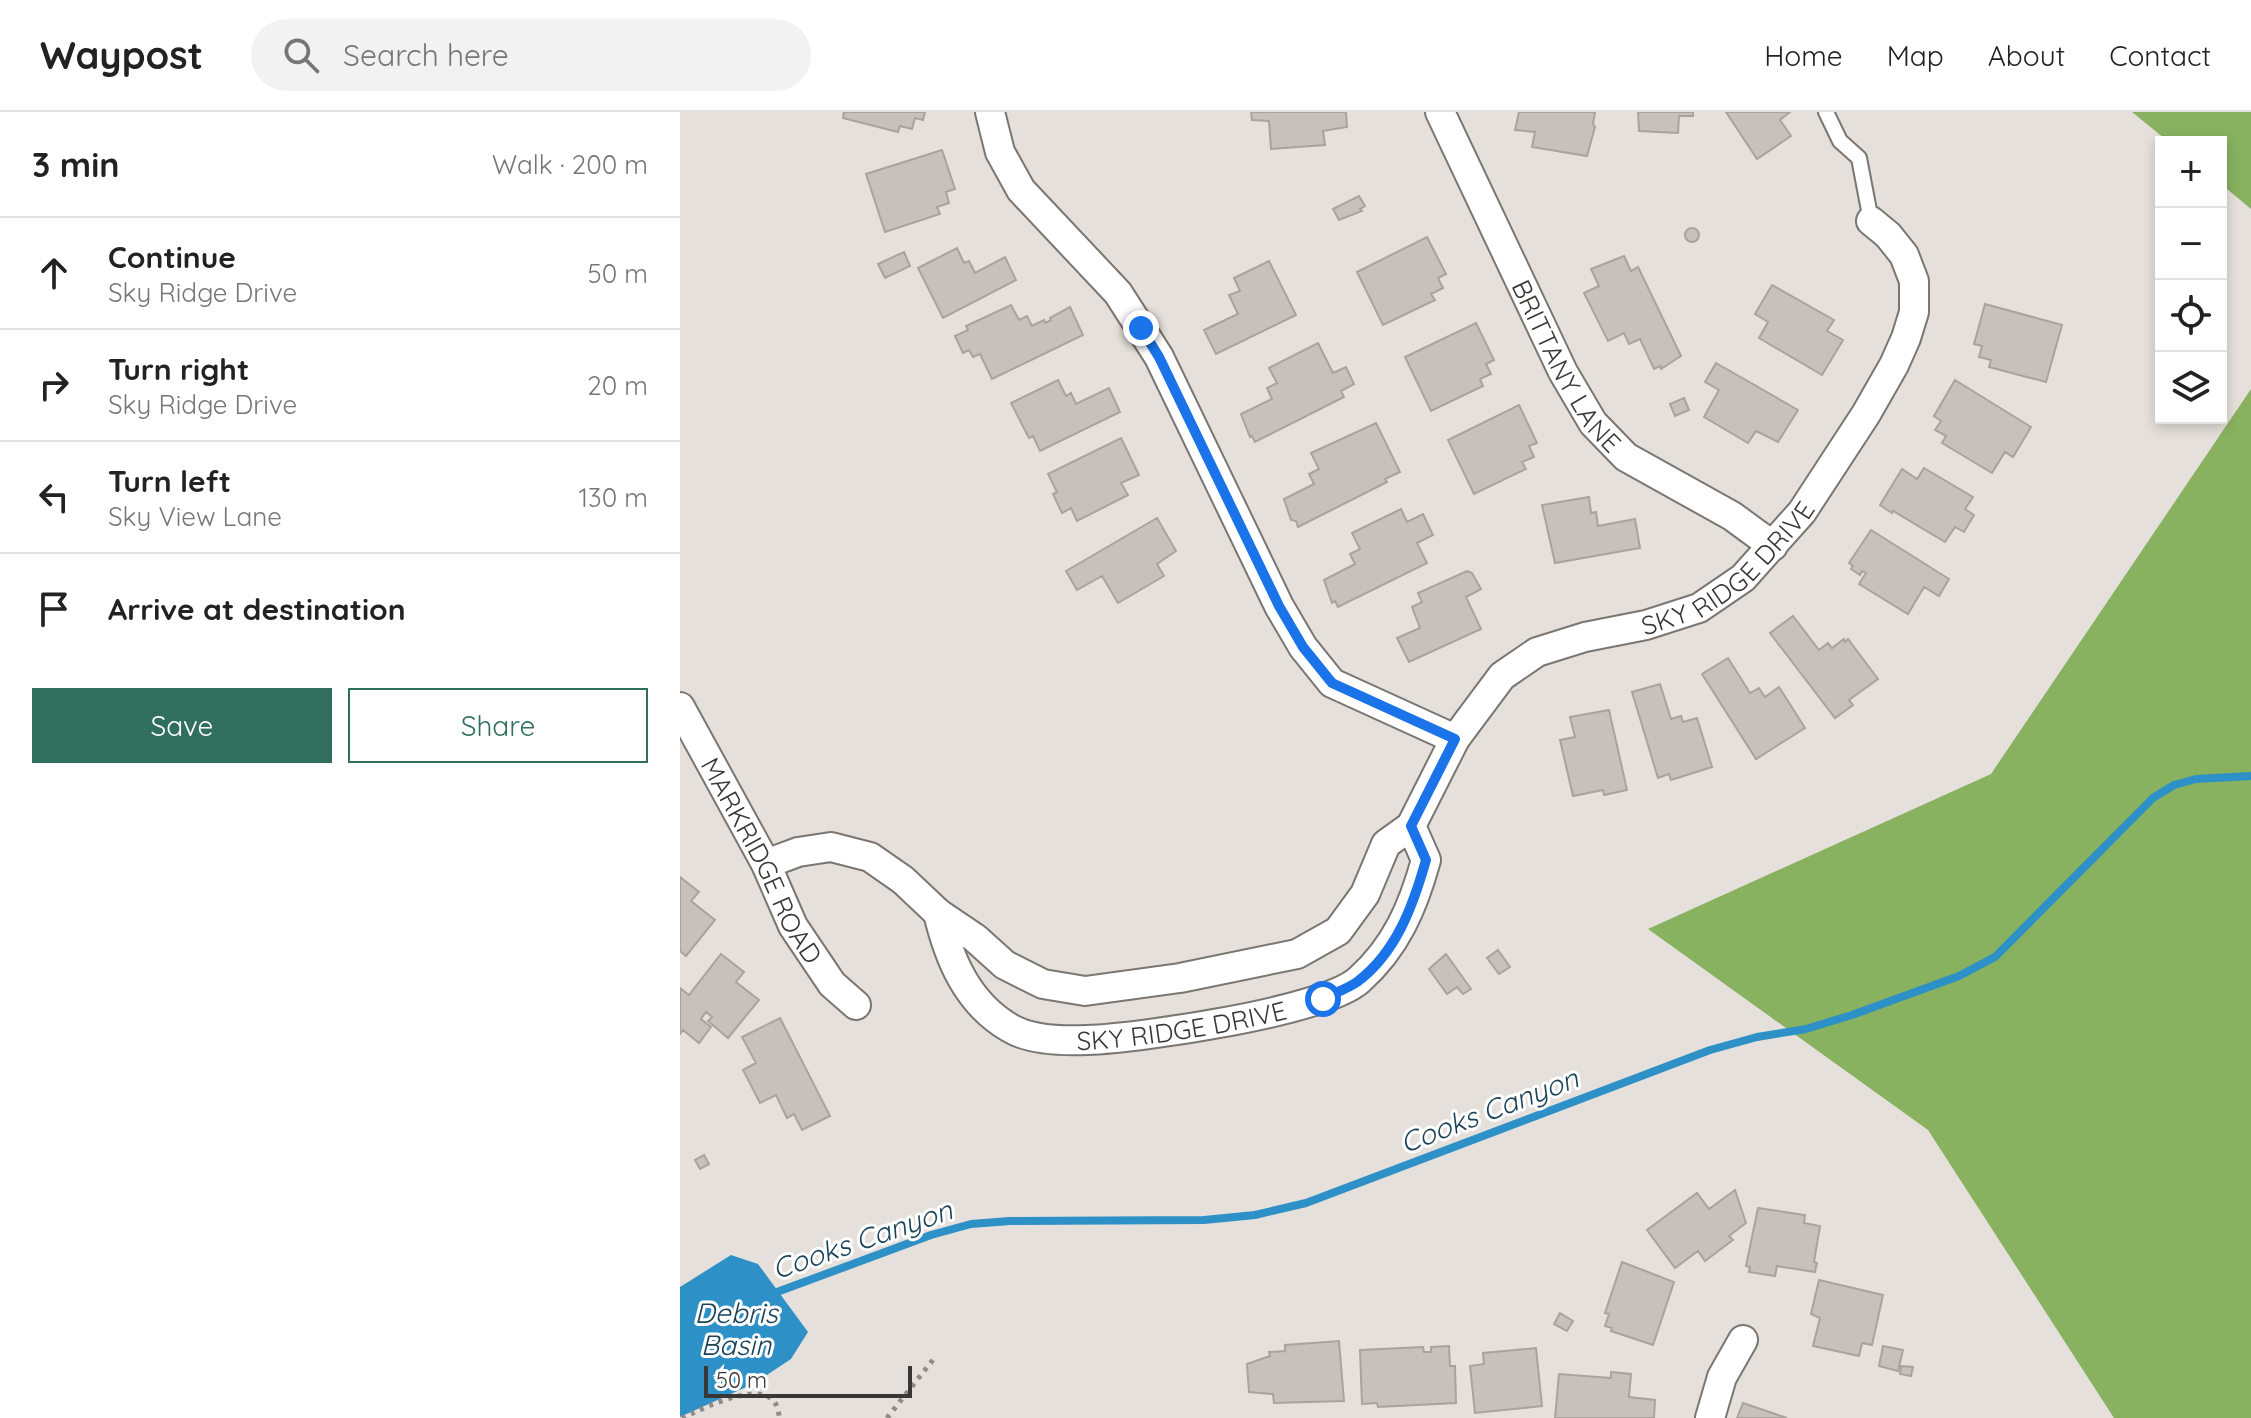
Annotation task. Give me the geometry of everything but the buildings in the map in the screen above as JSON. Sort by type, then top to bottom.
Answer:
[{"type":"street","points":[[990,112],[1000,152],[1021,190],[1118,293],[1159,357],[1279,606],[1303,647],[1332,683],[1455,739]]},
{"type":"street","name":"BRITTANY LANE","points":[[1440,112],[1563,372],[1593,423],[1626,457],[1732,516],[1773,546]]},
{"type":"street","name":"SKY RIDGE DRIVE","points":[[766,864],[798,852],[831,847],[870,857],[903,880],[938,913],[975,938],[1005,965],[1043,984],[1085,991],[1180,978],[1297,954],[1338,931],[1365,894],[1386,844],[1411,826],[1455,739],[1502,676],[1537,652],[1585,637],[1646,625],[1699,608],[1743,578],[1802,512],[1866,414],[1906,338],[1914,312],[1914,281],[1904,255],[1888,235],[1871,221]]},
{"type":"street","name":"MARKRIDGE ROAD","points":[[680,707],[766,864],[793,926],[832,984],[856,1005]]},
{"type":"street","name":"SKY RIDGE DRIVE","points":[[938,913],[946,945],[976,1002],[1012,1029],[1046,1039],[1085,1041],[1263,1014],[1323,999],[1356,983],[1386,953],[1404,925],[1426,860],[1411,826]]},
{"type":"street","points":[[1710,1418],[1722,1377],[1743,1340]]},
{"type":"lane","points":[[1826,112],[1840,141],[1859,158],[1871,221]]},
{"type":"path","points":[[887,1418],[936,1356]]},
{"type":"path","points":[[682,1418],[755,1393],[773,1400],[778,1407],[779,1418]]},
{"type":"green space","points":[[2132,112],[2251,112],[2251,209],[2227,189],[2227,136],[2162,136]]},
{"type":"green space","points":[[2251,389],[2251,1418],[2114,1418],[1928,1130],[1648,929],[1991,774]]},
{"type":"water","name":"Debris Basin","points":[[731,1255],[758,1264],[808,1332],[791,1359],[755,1383],[680,1417],[680,1287]]},
{"type":"waterway","name":"Cooks Canyon","points":[[769,1295],[931,1235],[971,1224],[1204,1220],[1255,1215],[1306,1203],[1710,1050],[1757,1037],[1806,1029],[1852,1015],[1959,976],[1995,957],[2153,798],[2174,785],[2196,779],[2251,776]]},
{"type":"route","points":[[1141,328],[1159,357],[1279,606],[1303,647],[1332,683],[1455,739],[1411,826],[1426,860],[1404,925],[1386,953],[1356,983],[1323,999]]}]
